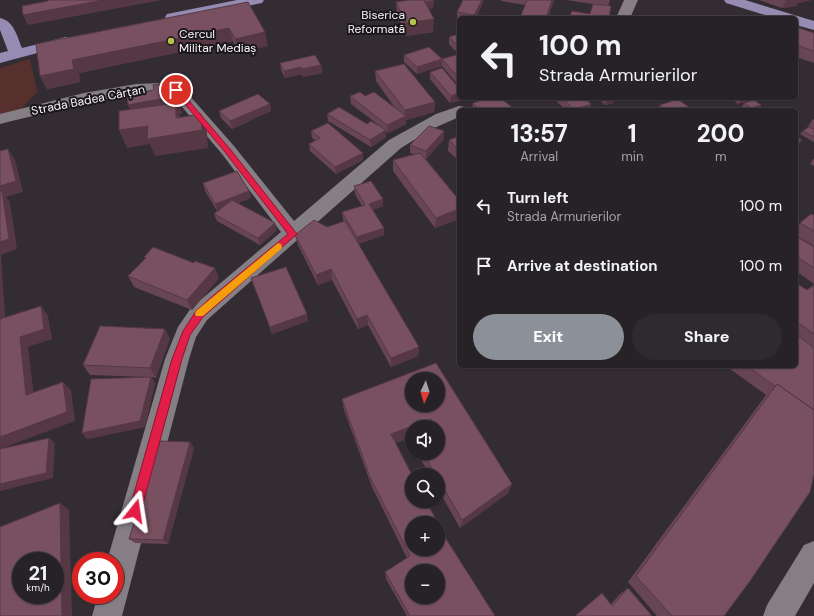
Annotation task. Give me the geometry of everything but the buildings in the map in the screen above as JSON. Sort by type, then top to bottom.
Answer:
[{"type":"main road","points":[[162,20],[257,0]]},
{"type":"main road","points":[[731,0],[783,16]]},
{"type":"main road","points":[[798,21],[814,26]]},
{"type":"main road","points":[[0,22],[7,29],[10,49]]},
{"type":"main road","points":[[0,58],[10,49],[81,36]]},
{"type":"street","points":[[624,16],[631,0]]},
{"type":"street","name":"Strada Badea Cârțan","points":[[0,119],[30,110],[139,88],[176,90],[228,150],[293,234]]},
{"type":"street","points":[[124,553],[177,359],[186,334],[200,314],[395,144],[421,128],[457,112]]},
{"type":"street","points":[[778,616],[814,555]]},
{"type":"street","points":[[107,616],[110,604]]},
{"type":"shaded area","points":[[30,59],[37,92],[19,111],[0,116],[0,68]]},
{"type":"slow traffic","points":[[200,314],[278,247]]},
{"type":"place","name":"Biserica Reformată","points":[[413,22]]},
{"type":"place","name":"Cercul Militar Mediaș","points":[[171,41]]},
{"type":"route","points":[[135,511],[177,359],[186,334],[200,314],[217,298],[293,234],[228,150],[176,90]]}]
